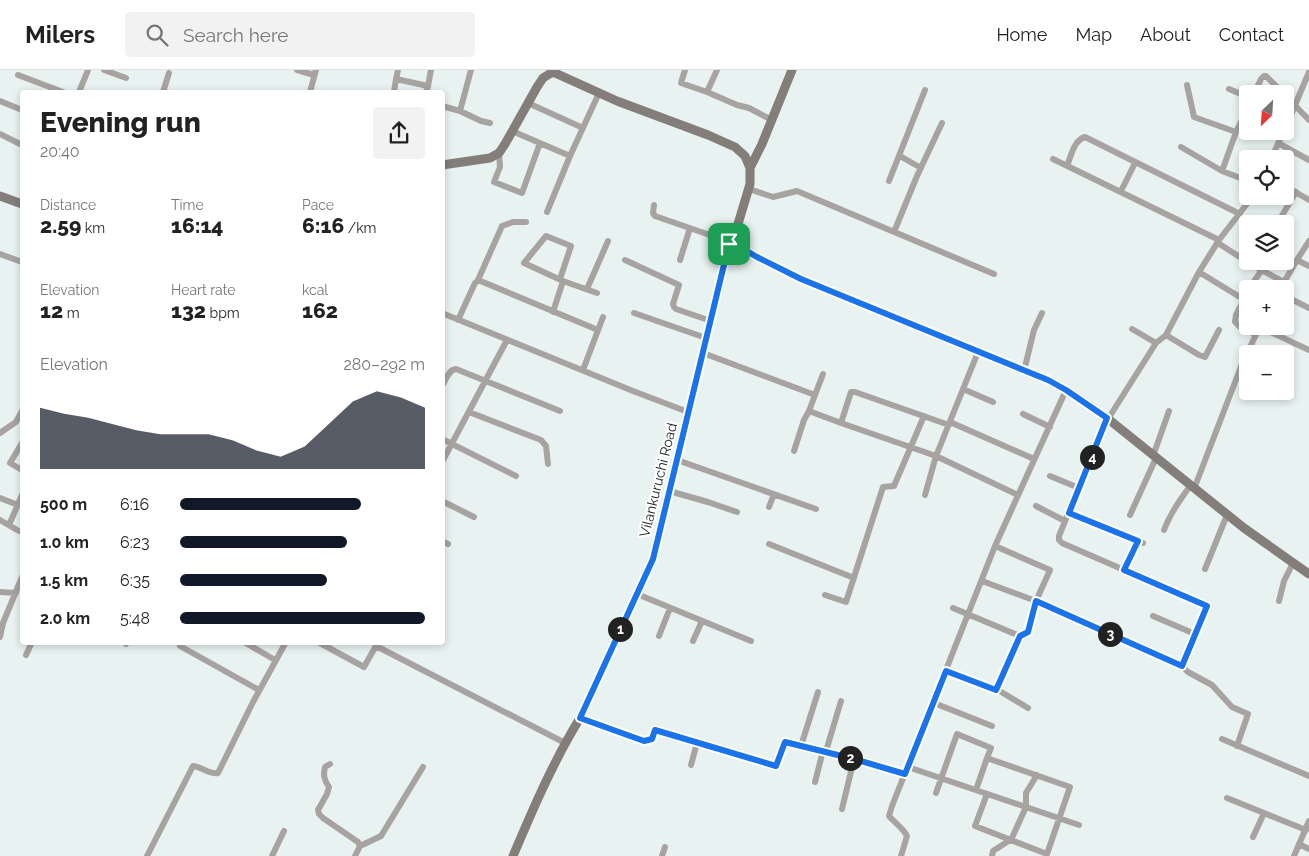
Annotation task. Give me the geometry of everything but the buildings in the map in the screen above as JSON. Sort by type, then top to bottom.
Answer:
[{"type":"main road","points":[[750,168],[762,144],[792,70]]},
{"type":"main road","points":[[445,165],[490,158],[499,153],[543,78],[551,72],[625,104],[735,147],[745,156],[750,168]]},
{"type":"main road","name":"Vilankuruchi Road","points":[[512,856],[564,743],[580,718],[653,559],[729,244],[735,234],[749,190],[750,168]]},
{"type":"main road","points":[[0,196],[20,203]]},
{"type":"main road","points":[[735,234],[740,247],[801,279],[1048,380],[1066,390],[1108,419],[1227,515],[1309,574]]},
{"type":"street","points":[[80,90],[88,70]]},
{"type":"street","points":[[104,70],[126,78]]},
{"type":"street","points":[[297,70],[315,73],[311,90]]},
{"type":"street","points":[[394,90],[398,70]]},
{"type":"street","points":[[396,80],[427,89],[431,70]]},
{"type":"street","points":[[460,111],[471,70]]},
{"type":"street","points":[[685,70],[681,83],[749,108],[772,120]]},
{"type":"street","points":[[707,92],[717,70]]},
{"type":"street","points":[[1294,110],[1306,87],[1309,72]]},
{"type":"street","points":[[164,90],[169,73]]},
{"type":"street","points":[[18,75],[58,90]]},
{"type":"street","points":[[1258,85],[1261,79],[1266,76],[1275,85]]},
{"type":"street","points":[[1187,85],[1194,116],[1236,132]]},
{"type":"street","points":[[1229,89],[1239,93]]},
{"type":"street","points":[[889,181],[925,90]]},
{"type":"street","points":[[547,212],[599,93]]},
{"type":"street","points":[[0,101],[20,109]]},
{"type":"street","points":[[528,103],[583,128]]},
{"type":"street","points":[[1296,105],[1309,120]]},
{"type":"street","points":[[445,107],[490,123]]},
{"type":"street","points":[[894,232],[942,123]]},
{"type":"street","points":[[1222,170],[1239,126]]},
{"type":"street","points":[[512,131],[570,156]]},
{"type":"street","points":[[0,134],[20,144]]},
{"type":"street","points":[[1067,166],[1078,141],[1085,137],[1240,214]]},
{"type":"street","points":[[1275,150],[1280,140]]},
{"type":"street","points":[[499,153],[500,167],[494,182],[522,193],[540,143]]},
{"type":"street","points":[[1278,143],[1309,160]]},
{"type":"street","points":[[1181,147],[1239,177]]},
{"type":"street","points":[[900,156],[921,168]]},
{"type":"street","points":[[1053,159],[1219,242],[1239,254]]},
{"type":"street","points":[[1121,192],[1135,163]]},
{"type":"street","points":[[749,190],[773,197],[797,191],[994,274]]},
{"type":"street","points":[[1282,215],[1296,192],[1309,200]]},
{"type":"street","points":[[654,204],[653,213],[655,216],[729,244]]},
{"type":"street","points":[[1182,666],[1207,606],[1062,543],[1059,540],[1059,536],[1108,419],[1156,343],[1166,335],[1200,272],[1246,205]]},
{"type":"street","points":[[458,320],[502,226],[513,222],[526,222]]},
{"type":"street","points":[[680,260],[690,228]]},
{"type":"street","points":[[553,312],[561,280],[571,246],[546,236],[524,263],[561,280],[597,293]]},
{"type":"street","points":[[1285,280],[1309,240]]},
{"type":"street","points":[[587,289],[608,241]]},
{"type":"street","points":[[0,254],[20,261]]},
{"type":"street","points":[[625,260],[679,285],[673,304],[674,307],[711,321]]},
{"type":"street","points":[[1297,260],[1309,266]]},
{"type":"street","points":[[1255,280],[1261,271],[1280,280]]},
{"type":"street","points":[[1200,272],[1239,296]]},
{"type":"street","points":[[478,280],[598,330]]},
{"type":"street","points":[[1294,300],[1309,308]]},
{"type":"street","points":[[1239,308],[1235,322],[1239,326]]},
{"type":"street","points":[[634,312],[706,338]]},
{"type":"street","points":[[1024,371],[1034,330],[1042,313]]},
{"type":"street","points":[[445,314],[688,412]]},
{"type":"street","points":[[583,370],[603,318]]},
{"type":"street","points":[[1132,329],[1156,343]]},
{"type":"street","points":[[1166,335],[1205,357],[1220,330]]},
{"type":"street","points":[[1164,530],[1174,507],[1192,487],[1256,335]]},
{"type":"street","points":[[1278,335],[1309,350]]},
{"type":"street","points":[[445,457],[507,340]]},
{"type":"street","points":[[925,495],[936,456],[978,352]]},
{"type":"street","points":[[703,354],[814,394]]},
{"type":"street","points":[[445,381],[454,369],[458,370],[560,411]]},
{"type":"street","points":[[794,451],[804,420],[823,374]]},
{"type":"street","points":[[963,389],[993,402]]},
{"type":"street","points":[[910,856],[902,854],[907,836],[889,816],[995,546],[1066,390]]},
{"type":"street","points":[[840,423],[851,392],[855,392],[949,423],[1034,459]]},
{"type":"street","points":[[809,411],[936,456],[1018,494]]},
{"type":"street","points":[[1130,515],[1154,457],[1169,411]]},
{"type":"street","points":[[469,412],[541,440],[546,446],[548,464]]},
{"type":"street","points":[[1024,414],[1050,427]]},
{"type":"street","points":[[825,595],[846,602],[884,487],[894,486],[924,416]]},
{"type":"street","points":[[0,433],[19,423]]},
{"type":"street","points":[[445,440],[516,476]]},
{"type":"street","points":[[20,446],[10,463],[20,469]]},
{"type":"street","points":[[677,460],[816,509]]},
{"type":"street","points":[[1050,476],[1079,488]]},
{"type":"street","points":[[669,491],[737,512]]},
{"type":"street","points":[[769,507],[774,494]]},
{"type":"street","points":[[0,498],[18,505]]},
{"type":"street","points":[[9,525],[20,500]]},
{"type":"street","points":[[445,502],[474,516]]},
{"type":"street","points":[[1036,506],[1065,521]]},
{"type":"street","points":[[1069,513],[1140,542],[1124,570]]},
{"type":"street","points":[[1205,570],[1227,515]]},
{"type":"street","points":[[0,520],[19,531]]},
{"type":"street","points":[[769,544],[854,578]]},
{"type":"street","points":[[995,546],[1050,570],[1036,601],[1028,632],[1020,636],[996,690]]},
{"type":"street","points":[[1279,601],[1284,581],[1293,563]]},
{"type":"street","points":[[982,581],[1036,601],[1182,666],[1188,672],[1212,685],[1232,707],[1248,714],[1237,746]]},
{"type":"street","points":[[0,637],[3,623],[20,583]]},
{"type":"street","points":[[0,592],[16,593]]},
{"type":"street","points":[[637,594],[751,641]]},
{"type":"street","points":[[660,636],[670,608]]},
{"type":"street","points":[[953,608],[1020,636]]},
{"type":"street","points":[[1153,616],[1195,634]]},
{"type":"street","points":[[693,642],[702,621]]},
{"type":"street","points":[[26,655],[31,645]]},
{"type":"street","points":[[180,645],[259,690]]},
{"type":"street","points":[[249,645],[275,660]]},
{"type":"street","points":[[147,856],[193,766],[214,774],[218,773],[259,690],[284,645]]},
{"type":"street","points":[[324,645],[364,667],[376,645]]},
{"type":"street","points":[[379,645],[564,743]]},
{"type":"street","points":[[946,671],[996,690],[1028,708]]},
{"type":"street","points":[[801,746],[818,692]]},
{"type":"street","points":[[815,782],[840,701]]},
{"type":"street","points":[[934,703],[992,726]]},
{"type":"street","points":[[580,718],[644,741],[652,739],[655,730],[776,766],[785,742],[905,774]]},
{"type":"street","points":[[936,793],[957,734],[991,748],[976,790]]},
{"type":"street","points":[[1222,739],[1309,776]]},
{"type":"street","points":[[691,765],[697,743]]},
{"type":"street","points":[[987,758],[1070,786],[1047,855],[975,826],[987,794]]},
{"type":"street","points":[[842,809],[854,759]]},
{"type":"street","points":[[330,764],[327,764],[325,767],[324,780],[328,787],[327,794],[318,810],[319,814],[358,842],[360,846]]},
{"type":"street","points":[[355,856],[360,846],[381,836],[423,767]]},
{"type":"street","points":[[908,767],[1079,826]]},
{"type":"street","points":[[992,856],[993,851],[1011,840],[1026,808],[1026,792],[1037,775]]},
{"type":"street","points":[[1227,798],[1306,830]]},
{"type":"street","points":[[1253,837],[1264,813]]},
{"type":"street","points":[[1294,856],[1309,821]]},
{"type":"street","points":[[272,856],[284,831]]},
{"type":"street","points":[[1300,844],[1309,848]]},
{"type":"street","points":[[662,856],[666,847]]},
{"type":"route","points":[[735,234],[740,247],[801,279],[1048,380],[1107,418],[1069,513],[1138,541],[1124,570],[1207,606],[1182,666],[1036,601],[1028,632],[1020,636],[996,690],[946,671],[905,774],[785,742],[776,766],[655,730],[652,739],[644,741],[580,718],[653,559],[729,244],[735,234]]}]
